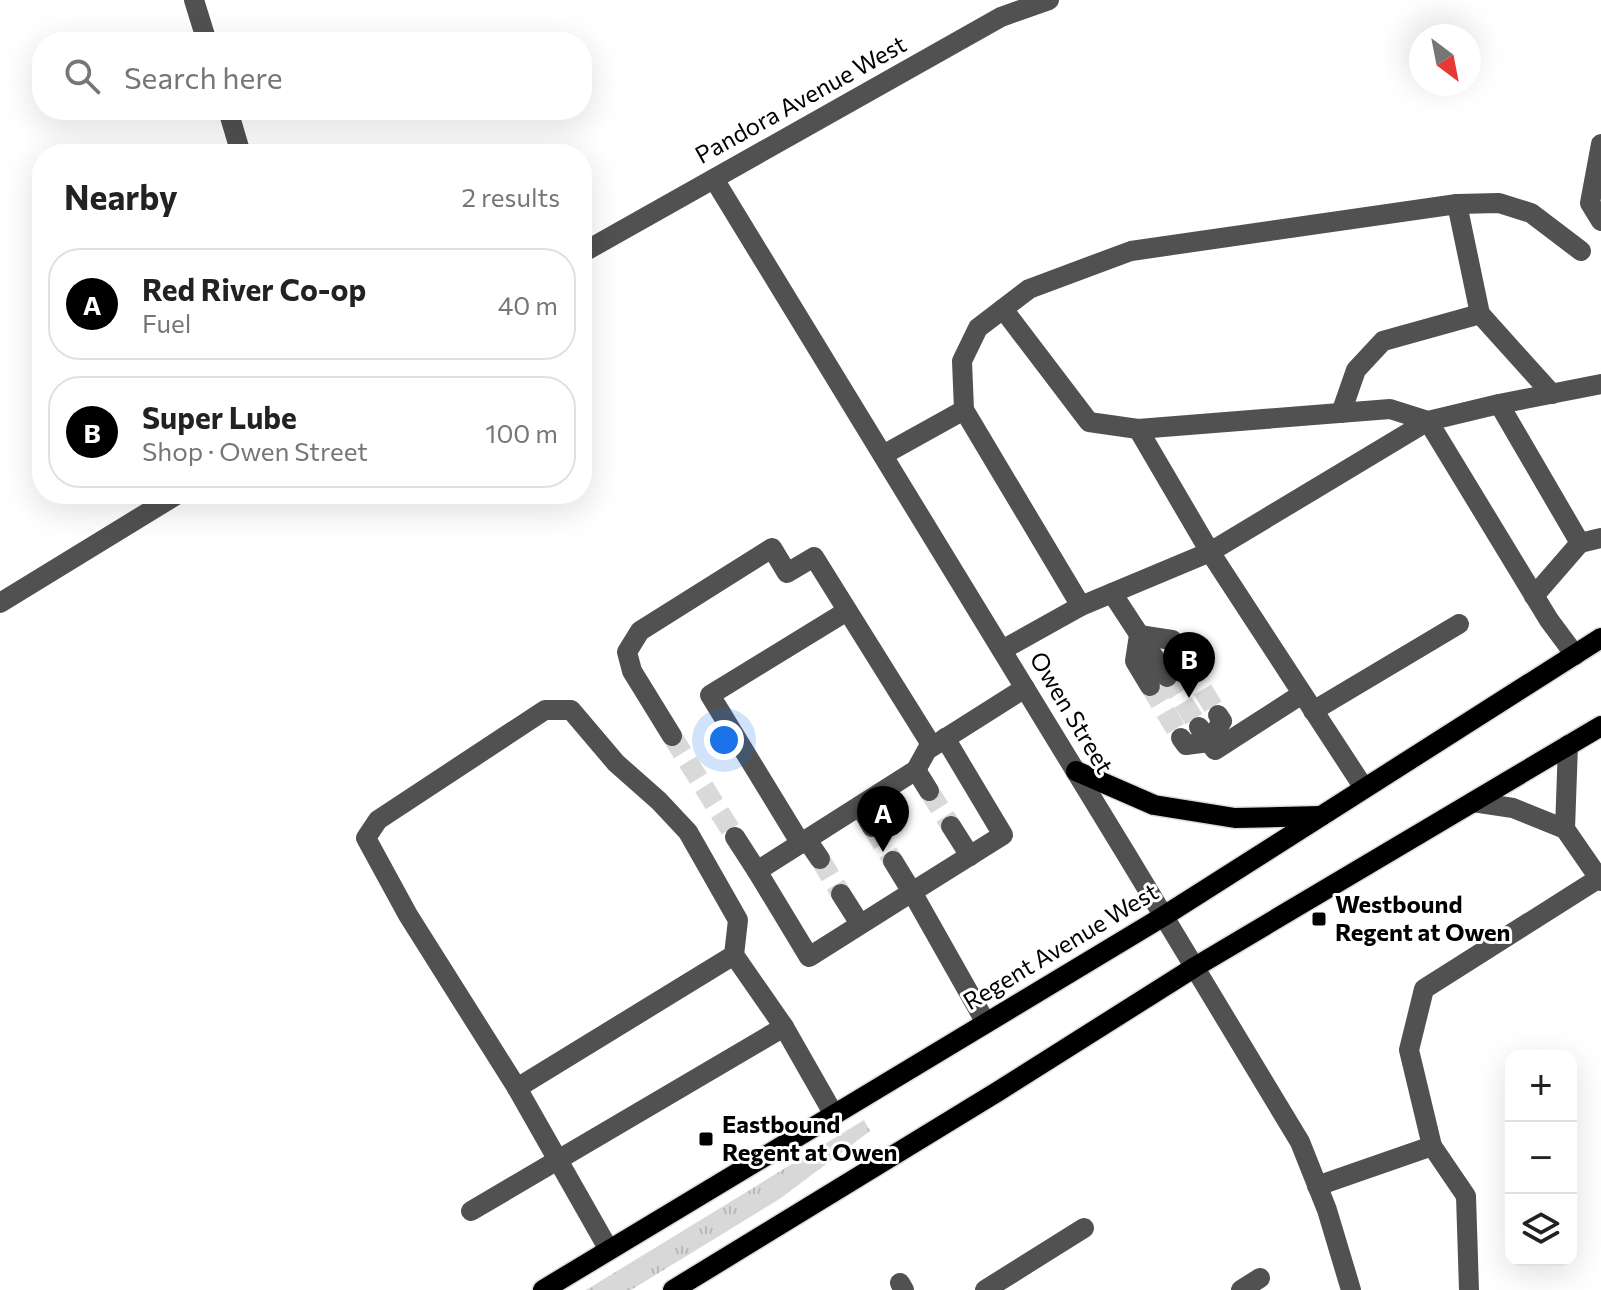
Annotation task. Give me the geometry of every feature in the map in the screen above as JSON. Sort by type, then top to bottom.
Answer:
[{"type":"main road","name":"Regent Avenue West","points":[[543,1290],[1164,916],[1601,638]]},
{"type":"main road","points":[[673,1290],[1195,967],[1601,726]]},
{"type":"main road","points":[[1076,771],[1154,805],[1235,818],[1321,816]]},
{"type":"street","points":[[194,0],[204,32]]},
{"type":"street","name":"Pandora Avenue West","points":[[592,247],[1001,17],[1049,0]]},
{"type":"street","points":[[231,120],[238,144]]},
{"type":"street","points":[[1601,144],[1590,203],[1601,221]]},
{"type":"street","name":"Owen Street","points":[[714,179],[1300,1142],[1327,1210],[1351,1290]]},
{"type":"street","points":[[1081,606],[964,410],[962,361],[978,328],[1029,289],[1131,251],[1457,204],[1499,203],[1531,213],[1581,251]]},
{"type":"street","points":[[1457,204],[1480,314],[1552,394]]},
{"type":"street","points":[[1003,309],[1089,422],[1138,429],[1390,409],[1428,421],[1534,596],[1575,655]]},
{"type":"street","points":[[1341,413],[1356,370],[1383,341],[1480,314]]},
{"type":"street","points":[[1002,650],[1081,606],[1210,552],[1428,421],[1601,384]]},
{"type":"street","points":[[1499,404],[1580,543]]},
{"type":"street","points":[[883,455],[964,410]]},
{"type":"street","points":[[1138,429],[1210,552],[1364,788]]},
{"type":"street","points":[[0,603],[162,504]]},
{"type":"street","points":[[1534,596],[1580,543],[1601,538]]},
{"type":"street","points":[[672,736],[632,671],[627,652],[640,631],[772,548],[787,573],[814,557],[847,611],[1003,835],[809,957],[735,837]]},
{"type":"street","points":[[1112,593],[1139,635],[1158,682]]},
{"type":"street","points":[[820,859],[804,842],[710,695],[847,611]]},
{"type":"street","points":[[1204,734],[1215,750],[1459,624]]},
{"type":"street","points":[[1139,635],[1172,640],[1187,664]]},
{"type":"street","points":[[757,871],[916,770],[927,750],[1025,688]]},
{"type":"street","points":[[609,1250],[517,1088],[408,915],[366,838],[378,820],[545,710],[571,710],[616,763],[688,832],[738,920],[734,955],[784,1027],[833,1113]]},
{"type":"street","points":[[1181,738],[1186,745],[1204,734],[1222,721],[1218,715]]},
{"type":"street","points":[[1565,829],[1568,745]]},
{"type":"street","points":[[916,770],[929,791]]},
{"type":"street","points":[[1469,1290],[1466,1196],[1432,1146],[1409,1050],[1424,989],[1601,879],[1565,829],[1513,808],[1473,802]]},
{"type":"street","points":[[860,806],[872,827]]},
{"type":"street","points":[[951,826],[970,856]]},
{"type":"street","points":[[893,861],[986,1023]]},
{"type":"street","points":[[841,894],[860,924]]},
{"type":"street","points":[[517,1088],[734,955]]},
{"type":"street","points":[[471,1211],[784,1027]]},
{"type":"street","points":[[1317,1186],[1432,1146]]},
{"type":"street","points":[[985,1290],[1084,1228]]},
{"type":"street","points":[[1241,1290],[1260,1278]]},
{"type":"green space","points":[[864,1120],[870,1131],[781,1198],[631,1290],[586,1290]]},
{"type":"tunnel","points":[[1187,664],[1218,715]]},
{"type":"tunnel","points":[[1167,677],[1199,727]]},
{"type":"tunnel","points":[[1150,686],[1181,738]]},
{"type":"tunnel","points":[[672,736],[735,837]]},
{"type":"tunnel","points":[[929,791],[951,826]]},
{"type":"tunnel","points":[[872,827],[893,861]]},
{"type":"tunnel","points":[[820,859],[841,894]]},
{"type":"place","name":"Super Lube","points":[[1189,698]]},
{"type":"place","name":"Red River Co-op","points":[[883,852]]},
{"type":"place","name":"Westbound Regent at Owen","points":[[1319,919]]},
{"type":"place","name":"Eastbound Regent at Owen","points":[[706,1139]]}]
